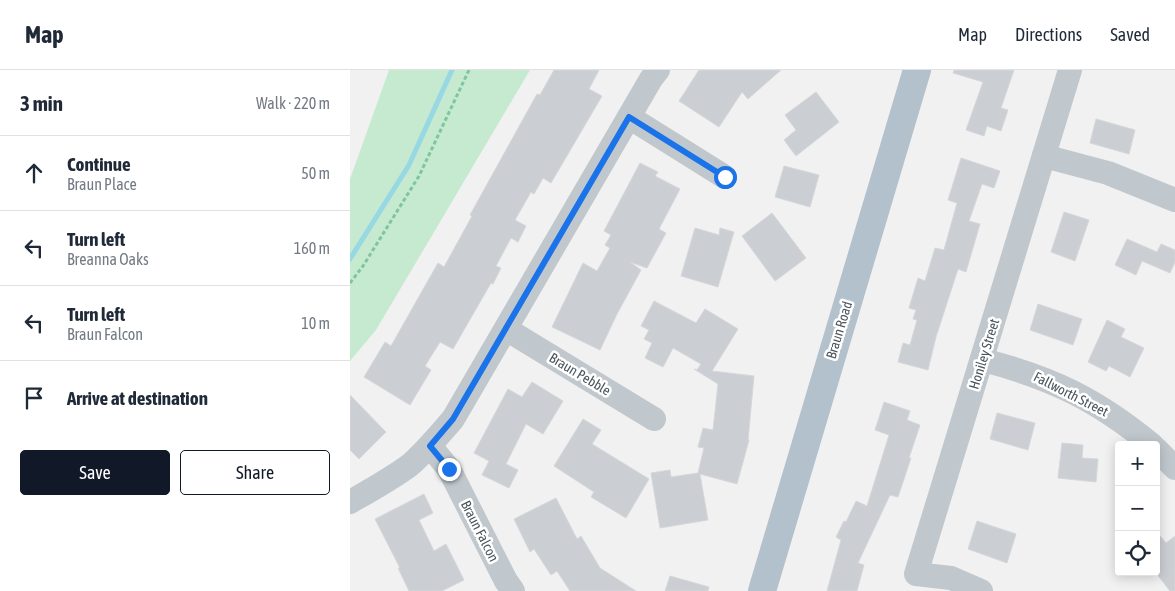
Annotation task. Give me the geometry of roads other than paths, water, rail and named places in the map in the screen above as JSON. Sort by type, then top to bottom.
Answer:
[{"type":"main road","name":"Braun Road","points":[[762,591],[917,70]]},
{"type":"street","points":[[350,502],[411,464],[430,446],[453,419],[658,70]]},
{"type":"street","name":"Honiley Street","points":[[981,591],[951,578],[916,574],[983,360],[1070,70]]},
{"type":"street","points":[[629,117],[725,177]]},
{"type":"street","points":[[1044,156],[1108,174],[1175,200]]},
{"type":"street","name":"Braun Pebble","points":[[506,329],[654,419]]},
{"type":"street","name":"Fallworth Street","points":[[983,360],[1021,370],[1057,383],[1091,401],[1124,422],[1147,441]]},
{"type":"street","name":"Braun Falcon","points":[[430,446],[449,469],[506,581],[513,591]]},
{"type":"street","points":[[1160,453],[1175,468]]},
{"type":"waterway","points":[[350,259],[409,165],[452,70]]}]
